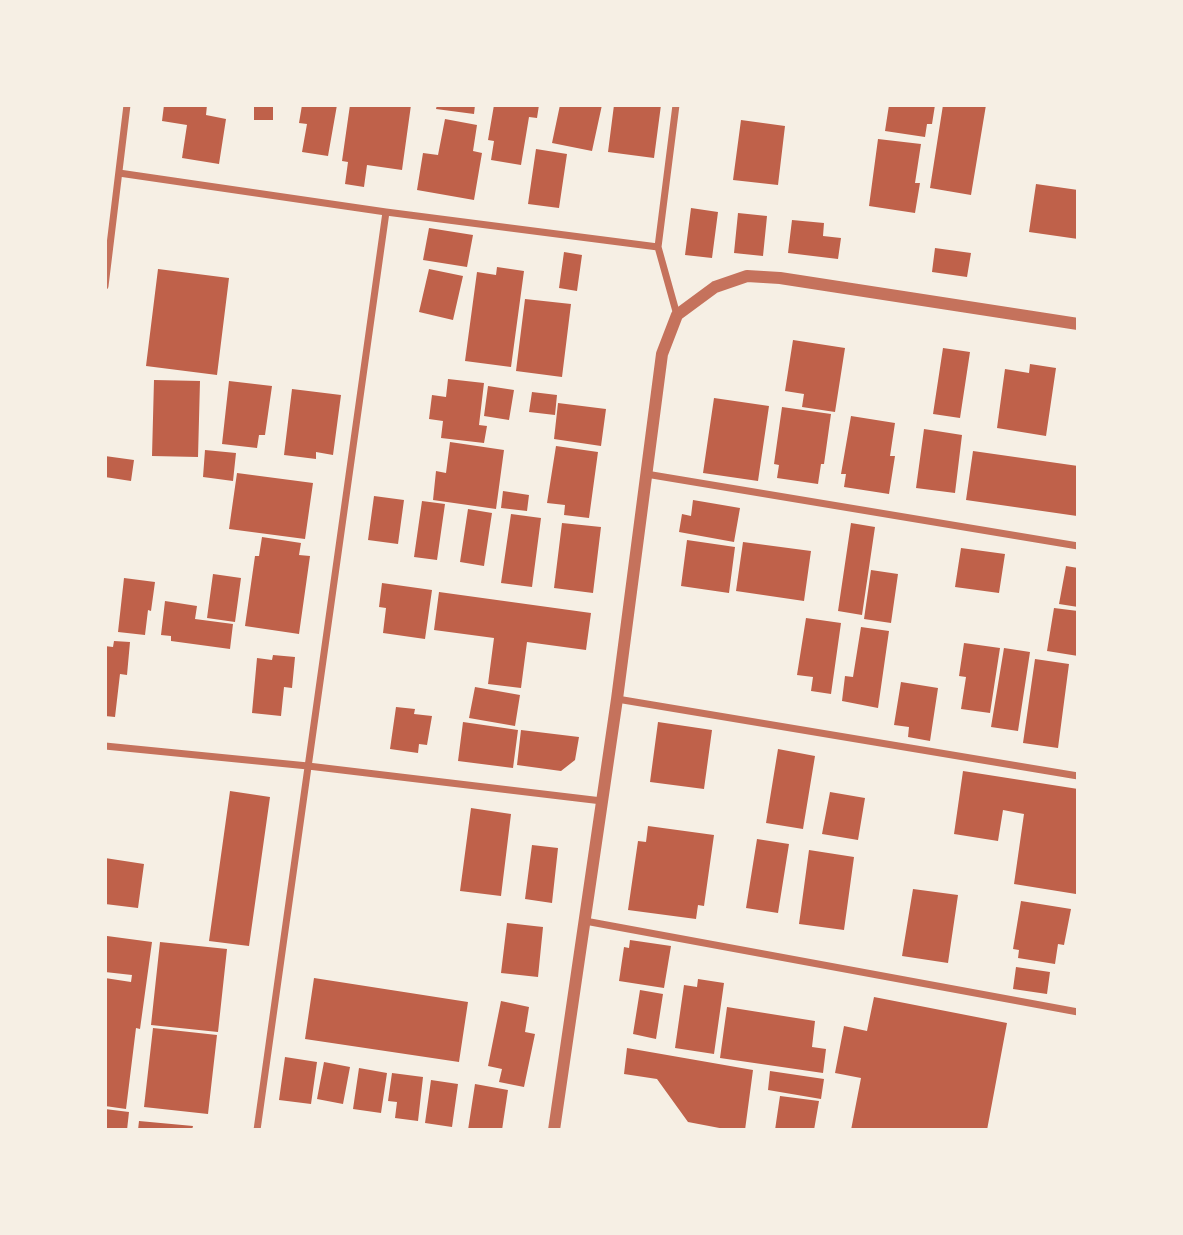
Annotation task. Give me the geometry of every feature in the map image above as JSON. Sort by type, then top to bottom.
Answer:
[{"type":"street","points":[[105,286],[127,105]]},
{"type":"street","points":[[676,105],[657,247],[677,315]]},
{"type":"street","points":[[119,173],[386,212],[657,247]]},
{"type":"street","points":[[257,1130],[386,212]]},
{"type":"street","points":[[554,1130],[603,801],[662,354],[677,315],[715,287],[747,276],[780,278],[1078,324]]},
{"type":"street","points":[[646,474],[1078,546]]},
{"type":"street","points":[[617,699],[1078,776]]},
{"type":"street","points":[[105,746],[308,766],[603,801]]},
{"type":"street","points":[[585,921],[1078,1012]]},
{"type":"building","points":[[164,105],[207,105],[206,115],[226,119],[219,164],[182,158],[187,125],[162,121]]},
{"type":"building","points":[[254,105],[273,105],[273,120],[254,120]]},
{"type":"building","points":[[302,105],[337,105],[328,156],[302,152],[307,124],[299,123]]},
{"type":"building","points":[[350,105],[411,105],[402,170],[367,165],[364,187],[345,184],[348,162],[342,161]]},
{"type":"building","points":[[437,105],[475,105],[474,114],[436,109]]},
{"type":"building","points":[[494,105],[539,105],[537,118],[529,117],[521,165],[491,160],[494,141],[488,140]]},
{"type":"building","points":[[560,105],[602,105],[592,151],[552,143]]},
{"type":"building","points":[[614,105],[661,105],[654,158],[608,152]]},
{"type":"building","points":[[889,105],[935,105],[932,124],[927,124],[925,137],[885,131]]},
{"type":"building","points":[[943,105],[986,105],[971,195],[930,188]]},
{"type":"building","points":[[445,119],[477,125],[473,151],[482,153],[474,200],[417,190],[423,153],[438,155]]},
{"type":"building","points":[[741,120],[785,126],[778,185],[733,180]]},
{"type":"building","points":[[878,139],[921,144],[915,183],[920,183],[915,213],[869,206]]},
{"type":"building","points":[[536,149],[567,154],[559,208],[528,204]]},
{"type":"building","points":[[1036,184],[1078,190],[1078,239],[1029,232]]},
{"type":"building","points":[[691,208],[718,212],[712,258],[685,255]]},
{"type":"building","points":[[738,213],[767,216],[763,256],[734,253]]},
{"type":"building","points":[[792,220],[824,223],[823,236],[841,238],[838,259],[788,253]]},
{"type":"building","points":[[429,228],[473,235],[467,267],[423,260]]},
{"type":"building","points":[[935,248],[971,253],[967,277],[932,272]]},
{"type":"building","points":[[564,252],[582,255],[577,291],[559,288]]},
{"type":"building","points":[[497,267],[524,271],[511,367],[465,361],[477,272],[496,275]]},
{"type":"building","points":[[158,269],[229,278],[217,375],[146,366]]},
{"type":"building","points":[[429,269],[463,276],[453,320],[419,312]]},
{"type":"building","points":[[525,299],[571,304],[562,377],[516,371]]},
{"type":"building","points":[[793,340],[845,348],[835,412],[802,407],[804,394],[785,391]]},
{"type":"building","points":[[943,348],[970,352],[960,418],[933,414]]},
{"type":"building","points":[[1030,364],[1056,368],[1046,436],[997,428],[1005,369],[1029,373]]},
{"type":"building","points":[[448,379],[484,383],[479,425],[487,426],[484,443],[441,438],[443,421],[429,419],[432,395],[446,397]]},
{"type":"building","points":[[154,380],[200,381],[198,457],[152,456]]},
{"type":"building","points":[[229,381],[272,386],[265,435],[259,435],[257,448],[222,444]]},
{"type":"building","points":[[488,386],[514,390],[509,420],[484,416]]},
{"type":"building","points":[[292,389],[341,395],[333,455],[316,452],[316,459],[284,455]]},
{"type":"building","points":[[532,392],[557,395],[555,415],[529,412]]},
{"type":"building","points":[[714,398],[769,406],[758,481],[703,473]]},
{"type":"building","points":[[558,403],[606,409],[601,446],[554,439]]},
{"type":"building","points":[[782,407],[831,414],[824,464],[821,464],[818,484],[777,478],[779,465],[774,464]]},
{"type":"building","points":[[851,416],[895,423],[890,456],[895,456],[889,494],[844,487],[846,474],[841,474]]},
{"type":"building","points":[[924,429],[962,435],[955,493],[916,488]]},
{"type":"building","points":[[450,442],[504,450],[496,509],[433,500],[436,471],[446,473]]},
{"type":"building","points":[[556,446],[598,452],[589,518],[564,515],[565,505],[547,503]]},
{"type":"building","points":[[205,450],[236,453],[233,481],[203,477]]},
{"type":"building","points":[[973,451],[1078,466],[1077,516],[966,500]]},
{"type":"building","points":[[105,456],[134,460],[131,481],[105,477]]},
{"type":"building","points":[[237,473],[313,483],[305,539],[229,529]]},
{"type":"building","points":[[503,491],[529,495],[527,511],[501,508]]},
{"type":"building","points":[[374,496],[404,500],[398,544],[368,540]]},
{"type":"building","points":[[693,500],[740,508],[734,542],[679,532],[682,514],[691,516]]},
{"type":"building","points":[[422,501],[445,504],[437,560],[414,557]]},
{"type":"building","points":[[468,509],[492,513],[484,566],[460,562]]},
{"type":"building","points":[[511,514],[541,518],[532,587],[501,583]]},
{"type":"building","points":[[562,523],[601,527],[593,593],[554,588]]},
{"type":"building","points":[[851,523],[875,527],[862,615],[838,611]]},
{"type":"building","points":[[262,537],[301,543],[299,555],[310,556],[299,634],[245,626],[255,556],[259,556]]},
{"type":"building","points":[[687,540],[735,547],[729,593],[681,586]]},
{"type":"building","points":[[743,542],[811,551],[804,601],[736,591]]},
{"type":"building","points":[[961,548],[1005,554],[999,593],[955,587]]},
{"type":"building","points":[[1066,566],[1078,568],[1078,607],[1059,604]]},
{"type":"building","points":[[871,570],[898,574],[891,623],[864,619]]},
{"type":"building","points":[[213,574],[241,578],[235,622],[207,618]]},
{"type":"building","points":[[124,578],[155,582],[145,635],[118,632]]},
{"type":"building","points":[[382,583],[432,590],[425,639],[383,633],[386,608],[379,607]]},
{"type":"building","points":[[439,592],[591,613],[586,650],[527,642],[521,688],[488,684],[494,638],[434,630]]},
{"type":"building","points":[[165,601],[197,606],[195,619],[233,624],[230,649],[171,641],[171,636],[161,635]]},
{"type":"building","points":[[1054,608],[1078,611],[1078,656],[1047,651]]},
{"type":"building","points":[[806,618],[841,623],[831,694],[811,691],[813,677],[797,675]]},
{"type":"building","points":[[861,627],[889,631],[878,708],[842,701],[845,676],[853,677]]},
{"type":"building","points":[[114,641],[130,642],[127,675],[120,674],[115,717],[105,716],[105,646],[113,647]]},
{"type":"building","points":[[964,643],[1000,648],[990,713],[961,709],[966,677],[959,676]]},
{"type":"building","points":[[1004,648],[1030,652],[1018,731],[991,727]]},
{"type":"building","points":[[273,655],[295,657],[292,688],[284,687],[281,716],[252,713],[257,658],[272,660]]},
{"type":"building","points":[[1035,659],[1069,664],[1058,748],[1023,743]]},
{"type":"building","points":[[901,682],[938,688],[930,741],[908,737],[909,727],[894,725]]},
{"type":"building","points":[[475,687],[520,695],[515,726],[469,718]]},
{"type":"building","points":[[396,707],[415,709],[414,714],[432,716],[427,745],[419,744],[418,753],[390,749]]},
{"type":"building","points":[[463,722],[518,730],[513,768],[458,761]]},
{"type":"building","points":[[658,722],[712,730],[704,789],[650,782]]},
{"type":"building","points":[[521,730],[579,737],[575,760],[561,771],[517,765]]},
{"type":"building","points":[[778,749],[815,756],[803,829],[766,823]]},
{"type":"building","points":[[963,771],[1078,789],[1076,894],[1014,884],[1024,814],[1003,810],[998,841],[954,834]]},
{"type":"building","points":[[230,791],[270,797],[249,946],[209,941]]},
{"type":"building","points":[[830,792],[865,798],[858,840],[822,834]]},
{"type":"building","points":[[471,808],[511,814],[501,896],[460,891]]},
{"type":"building","points":[[648,826],[714,835],[704,906],[698,905],[696,919],[628,910],[638,841],[646,842]]},
{"type":"building","points":[[757,839],[789,844],[778,913],[746,908]]},
{"type":"building","points":[[532,845],[558,848],[552,903],[525,899]]},
{"type":"building","points":[[809,850],[854,857],[844,930],[799,924]]},
{"type":"building","points":[[105,858],[144,864],[138,908],[105,904]]},
{"type":"building","points":[[913,889],[958,895],[948,963],[902,956]]},
{"type":"building","points":[[1021,901],[1071,909],[1064,945],[1058,944],[1055,964],[1018,958],[1019,950],[1013,949]]},
{"type":"building","points":[[507,923],[543,927],[538,977],[501,973]]},
{"type":"building","points":[[107,936],[152,942],[140,1029],[136,1028],[126,1109],[105,1106],[105,978],[131,982],[132,975],[105,972]]},
{"type":"building","points":[[630,940],[671,946],[664,988],[619,981],[624,947],[629,948]]},
{"type":"building","points":[[160,942],[227,949],[218,1032],[151,1025]]},
{"type":"building","points":[[1016,967],[1050,972],[1047,994],[1013,989]]},
{"type":"building","points":[[314,978],[468,1002],[459,1062],[305,1039]]},
{"type":"building","points":[[698,979],[724,983],[714,1054],[675,1048],[684,985],[697,987]]},
{"type":"building","points":[[640,990],[663,994],[656,1039],[633,1034]]},
{"type":"building","points":[[874,997],[1007,1023],[987,1130],[851,1130],[861,1078],[835,1073],[844,1026],[867,1031]]},
{"type":"building","points":[[501,1001],[529,1007],[525,1032],[535,1034],[524,1087],[499,1082],[502,1069],[488,1066]]},
{"type":"building","points":[[727,1007],[815,1021],[812,1047],[826,1049],[823,1073],[720,1058]]},
{"type":"building","points":[[153,1028],[217,1035],[208,1114],[144,1107]]},
{"type":"building","points":[[627,1048],[753,1070],[745,1130],[688,1122],[657,1079],[624,1074]]},
{"type":"building","points":[[285,1057],[317,1062],[311,1104],[279,1100]]},
{"type":"building","points":[[324,1062],[350,1067],[343,1104],[317,1099]]},
{"type":"building","points":[[359,1068],[387,1073],[381,1113],[353,1109]]},
{"type":"building","points":[[770,1071],[824,1079],[821,1099],[768,1090]]},
{"type":"building","points":[[392,1073],[423,1077],[418,1121],[395,1118],[397,1102],[388,1101]]},
{"type":"building","points":[[431,1080],[458,1084],[452,1127],[425,1123]]},
{"type":"building","points":[[475,1084],[508,1090],[502,1130],[468,1130]]},
{"type":"building","points":[[780,1096],[819,1101],[814,1130],[775,1130]]},
{"type":"building","points":[[105,1109],[129,1112],[127,1130],[105,1130]]},
{"type":"building","points":[[139,1121],[193,1126],[192,1130],[138,1130]]}]
